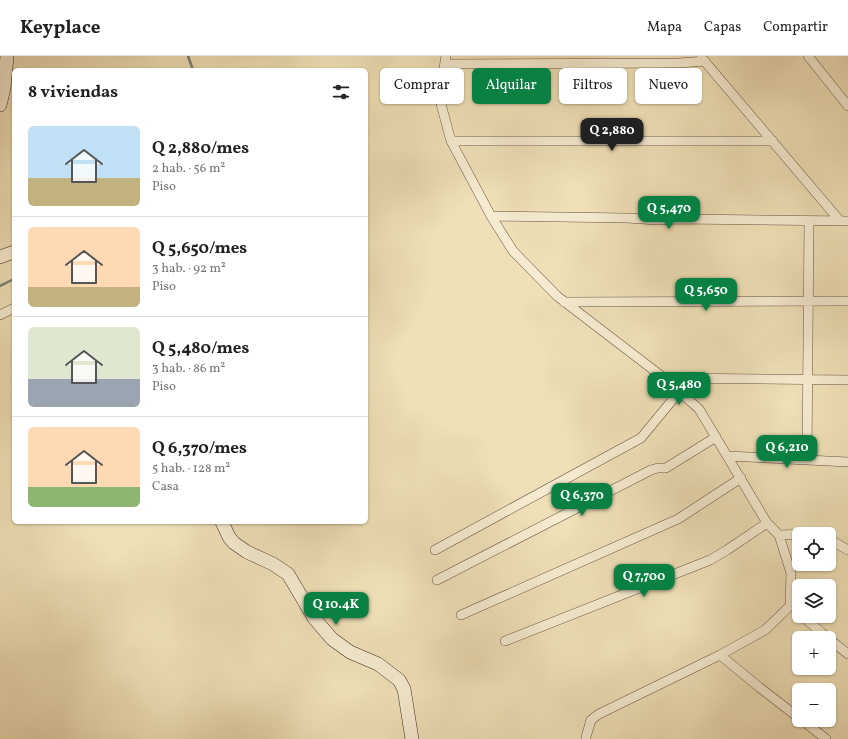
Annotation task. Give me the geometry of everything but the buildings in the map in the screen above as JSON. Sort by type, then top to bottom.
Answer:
[{"type":"main road","points":[[0,105],[4,88],[7,56]]},
{"type":"main road","points":[[0,257],[12,253]]},
{"type":"main road","points":[[223,524],[234,543],[247,552],[274,564],[288,574],[314,618],[332,639],[350,652],[378,664],[399,680],[404,689],[412,739]]},
{"type":"street","points":[[808,56],[848,106]]},
{"type":"street","points":[[586,739],[591,720],[599,714],[720,655],[765,630],[790,606],[790,573],[779,535],[767,523],[699,409],[664,378],[564,302],[513,250],[491,216],[451,141],[441,104],[442,80],[446,60],[674,63],[702,58],[772,141],[844,221]]},
{"type":"street","points":[[451,141],[772,141]]},
{"type":"street","points":[[491,216],[631,218],[657,220],[844,221]]},
{"type":"street","points":[[807,460],[809,221]]},
{"type":"street","points":[[564,302],[848,301]]},
{"type":"street","points":[[0,315],[12,309]]},
{"type":"street","points":[[664,378],[848,380]]},
{"type":"street","points":[[435,550],[640,438],[679,392]]},
{"type":"street","points":[[437,580],[651,470],[666,468],[716,438]]},
{"type":"street","points":[[728,456],[848,462]]},
{"type":"street","points":[[460,615],[678,519],[741,478]]},
{"type":"street","points":[[505,641],[710,560],[767,523]]},
{"type":"street","points":[[779,535],[792,535]]},
{"type":"street","points":[[836,543],[848,550]]},
{"type":"street","points":[[811,623],[820,631]]},
{"type":"street","points":[[836,644],[848,654]]},
{"type":"street","points":[[720,655],[792,713]]},
{"type":"street","points":[[811,727],[826,739]]},
{"type":"waterway","points":[[188,56],[192,68]]},
{"type":"waterway","points":[[0,286],[12,280]]}]
